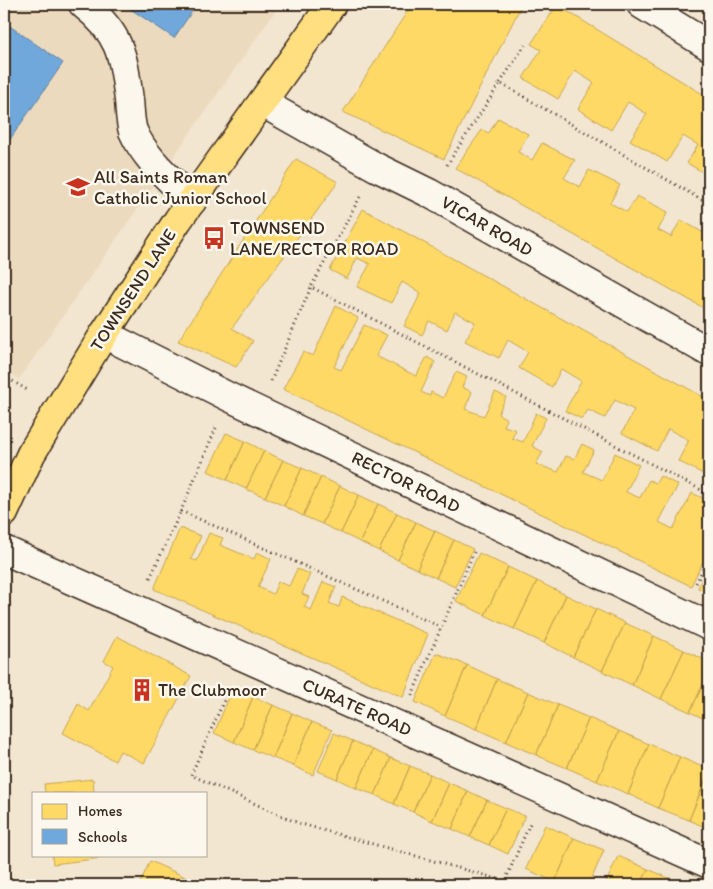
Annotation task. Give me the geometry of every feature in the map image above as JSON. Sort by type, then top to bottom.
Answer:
[{"type":"main road","name":"TOWNSEND LANE","points":[[4,513],[32,454],[104,334],[192,201],[332,4]]},
{"type":"street","points":[[83,4],[95,13],[112,32],[121,51],[132,129],[144,152],[192,201]]},
{"type":"street","points":[[641,4],[709,46]]},
{"type":"street","name":"VICAR ROAD","points":[[263,103],[376,168],[429,193],[709,352]]},
{"type":"street","name":"RECTOR ROAD","points":[[104,334],[229,398],[709,626]]},
{"type":"street","name":"CURATE ROAD","points":[[4,550],[709,864]]},
{"type":"path","points":[[429,193],[525,44]]},
{"type":"path","points":[[500,83],[709,204]]},
{"type":"path","points":[[258,411],[311,287],[376,168]]},
{"type":"path","points":[[311,287],[709,494]]},
{"type":"path","points":[[135,608],[182,511],[229,398]]},
{"type":"path","points":[[182,511],[442,627]]},
{"type":"path","points":[[398,725],[487,521]]},
{"type":"path","points":[[243,656],[191,775],[298,823],[505,881],[544,790]]},
{"type":"shaded area","name":"All Saints Roman Catholic Junior School","points":[[4,4],[280,4],[19,379],[4,370]]},
{"type":"building: Homes","points":[[412,4],[522,4],[444,159],[343,112]]},
{"type":"building: Homes","points":[[557,5],[709,98],[709,176],[687,163],[698,145],[683,136],[667,162],[630,140],[647,114],[628,102],[611,130],[578,109],[594,83],[575,71],[558,99],[523,78],[541,50],[531,44]]},
{"type":"building: Homes","points":[[498,118],[528,134],[518,152],[532,160],[542,143],[575,160],[564,178],[580,187],[589,170],[620,185],[610,203],[627,212],[637,196],[668,212],[658,230],[671,237],[681,220],[709,236],[709,246],[704,255],[709,258],[709,311],[455,168],[482,130],[489,133]]},
{"type":"building: Homes","points":[[296,159],[338,182],[232,328],[253,341],[236,367],[178,341]]},
{"type":"building: Homes","points":[[363,209],[709,400],[709,477],[678,461],[689,440],[668,429],[657,451],[622,433],[634,410],[615,400],[605,418],[588,410],[582,419],[565,411],[581,381],[561,369],[552,387],[519,368],[528,352],[508,340],[499,358],[465,341],[475,322],[455,312],[447,330],[429,321],[422,335],[404,326],[421,293],[402,282],[391,303],[357,287],[370,264],[357,258],[347,279],[330,270]]},
{"type":"building: Homes","points":[[336,306],[358,318],[334,367],[341,370],[364,325],[387,335],[376,356],[416,376],[427,357],[435,362],[421,392],[430,396],[431,392],[443,398],[456,372],[467,377],[462,387],[472,392],[465,409],[484,416],[495,392],[506,397],[498,414],[507,419],[504,426],[516,430],[512,438],[523,442],[536,413],[546,418],[532,446],[543,452],[536,464],[558,472],[566,456],[574,459],[582,444],[594,450],[583,472],[602,480],[615,453],[639,465],[626,492],[640,498],[649,480],[656,483],[660,476],[678,485],[659,522],[673,529],[692,493],[709,501],[709,549],[691,586],[283,389],[303,352],[313,356]]},
{"type":"building: Homes","points":[[226,433],[245,441],[227,480],[208,471]]},
{"type":"building: Homes","points":[[245,441],[264,451],[246,489],[227,480]]},
{"type":"building: Homes","points":[[264,451],[283,460],[265,497],[246,489]]},
{"type":"building: Homes","points":[[283,460],[302,468],[284,506],[265,497]]},
{"type":"building: Homes","points":[[302,468],[321,477],[303,516],[284,506]]},
{"type":"building: Homes","points":[[321,477],[340,486],[322,524],[303,516]]},
{"type":"building: Homes","points":[[340,486],[359,495],[341,533],[322,524]]},
{"type":"building: Homes","points":[[359,495],[378,504],[360,542],[341,533]]},
{"type":"building: Homes","points":[[378,504],[397,513],[379,551],[360,542]]},
{"type":"building: Homes","points":[[397,513],[416,522],[398,560],[379,551]]},
{"type":"building: Homes","points":[[416,522],[435,531],[417,569],[398,560]]},
{"type":"building: Homes","points":[[180,528],[201,536],[191,559],[197,561],[209,533],[223,538],[220,545],[254,559],[257,552],[271,559],[258,587],[273,594],[278,582],[289,586],[297,569],[310,574],[302,594],[309,597],[304,607],[311,610],[323,582],[336,587],[329,603],[339,607],[342,597],[428,634],[403,697],[154,589]]},
{"type":"building: Homes","points":[[435,531],[454,540],[436,578],[417,569]]},
{"type":"building: Homes","points":[[454,540],[473,549],[455,587],[436,578]]},
{"type":"building: Homes","points":[[479,553],[508,567],[485,615],[456,601]]},
{"type":"building: Homes","points":[[709,563],[709,593],[698,588]]},
{"type":"building: Homes","points":[[508,567],[537,581],[514,629],[485,615]]},
{"type":"building: Homes","points":[[537,581],[566,595],[544,643],[514,629]]},
{"type":"building: Homes","points":[[566,595],[596,609],[573,657],[544,643]]},
{"type":"building: Homes","points":[[596,609],[625,623],[602,671],[573,657]]},
{"type":"building: Homes","points":[[625,623],[654,636],[632,685],[602,671]]},
{"type":"building: Homes","name":"The Clubmoor","points":[[117,636],[191,676],[144,763],[120,751],[115,761],[63,733],[78,704],[89,711],[113,666],[104,661]]},
{"type":"building: Homes","points":[[654,636],[684,650],[661,699],[632,685]]},
{"type":"building: Homes","points":[[684,650],[709,662],[709,672],[690,712],[661,699]]},
{"type":"building: Homes","points":[[436,653],[467,665],[445,716],[415,702]]},
{"type":"building: Homes","points":[[467,665],[497,679],[476,729],[445,716]]},
{"type":"building: Homes","points":[[709,672],[709,721],[690,712]]},
{"type":"building: Homes","points":[[497,679],[528,692],[506,742],[476,729]]},
{"type":"building: Homes","points":[[233,688],[253,697],[234,742],[214,733]]},
{"type":"building: Homes","points":[[528,692],[558,705],[536,755],[506,742]]},
{"type":"building: Homes","points":[[253,697],[273,705],[253,750],[234,742]]},
{"type":"building: Homes","points":[[273,705],[292,713],[273,758],[253,750]]},
{"type":"building: Homes","points":[[558,705],[589,718],[567,768],[536,755]]},
{"type":"building: Homes","points":[[292,713],[312,722],[293,766],[273,758]]},
{"type":"building: Homes","points":[[589,718],[619,731],[597,781],[567,768]]},
{"type":"building: Homes","points":[[312,722],[332,730],[313,775],[293,766]]},
{"type":"building: Homes","points":[[619,731],[649,744],[628,794],[597,781]]},
{"type":"building: Homes","points":[[334,733],[353,741],[337,779],[318,771]]},
{"type":"building: Homes","points":[[353,741],[373,750],[356,788],[337,779]]},
{"type":"building: Homes","points":[[649,744],[680,757],[658,808],[628,794]]},
{"type":"building: Homes","points":[[373,750],[391,758],[375,795],[356,788]]},
{"type":"building: Homes","points":[[680,757],[709,770],[689,820],[658,808]]},
{"type":"building: Homes","points":[[391,758],[410,766],[394,804],[375,795]]},
{"type":"building: Homes","points":[[410,766],[430,774],[413,812],[394,804]]},
{"type":"building: Homes","points":[[709,773],[709,829],[689,820]]},
{"type":"building: Homes","points":[[430,774],[449,783],[432,821],[413,812]]},
{"type":"building: Homes","points":[[93,779],[94,792],[45,792],[44,784]]},
{"type":"building: Homes","points":[[449,783],[468,791],[452,829],[432,821]]},
{"type":"building: Homes","points":[[468,791],[487,800],[470,837],[452,829]]},
{"type":"building: Homes","points":[[487,800],[506,808],[489,845],[470,837]]},
{"type":"building: Homes","points":[[506,808],[525,816],[508,854],[489,845]]},
{"type":"building: Homes","points":[[545,825],[574,838],[555,882],[526,869]]},
{"type":"building: Homes","points":[[574,838],[604,850],[589,885],[564,885],[555,882]]},
{"type":"building: Homes","points":[[52,856],[101,856],[102,858],[53,864]]},
{"type":"building: Homes","points":[[618,856],[648,869],[641,885],[605,885]]},
{"type":"building: Homes","points":[[150,861],[183,876],[179,885],[139,885]]},
{"type":"building: Homes","points":[[648,869],[678,882],[676,885],[641,885]]},
{"type":"building: Homes","points":[[183,876],[202,885],[179,885]]},
{"type":"building: Schools","points":[[123,4],[197,4],[174,38]]},
{"type":"building: Schools","points":[[4,22],[63,63],[4,148]]},
{"type":"place","name":"All Saints Roman Catholic Junior School","points":[[78,187]]},
{"type":"place","name":"TOWNSEND LANE/RECTOR ROAD","points":[[214,238]]},
{"type":"place","name":"The Clubmoor","points":[[142,690]]}]
